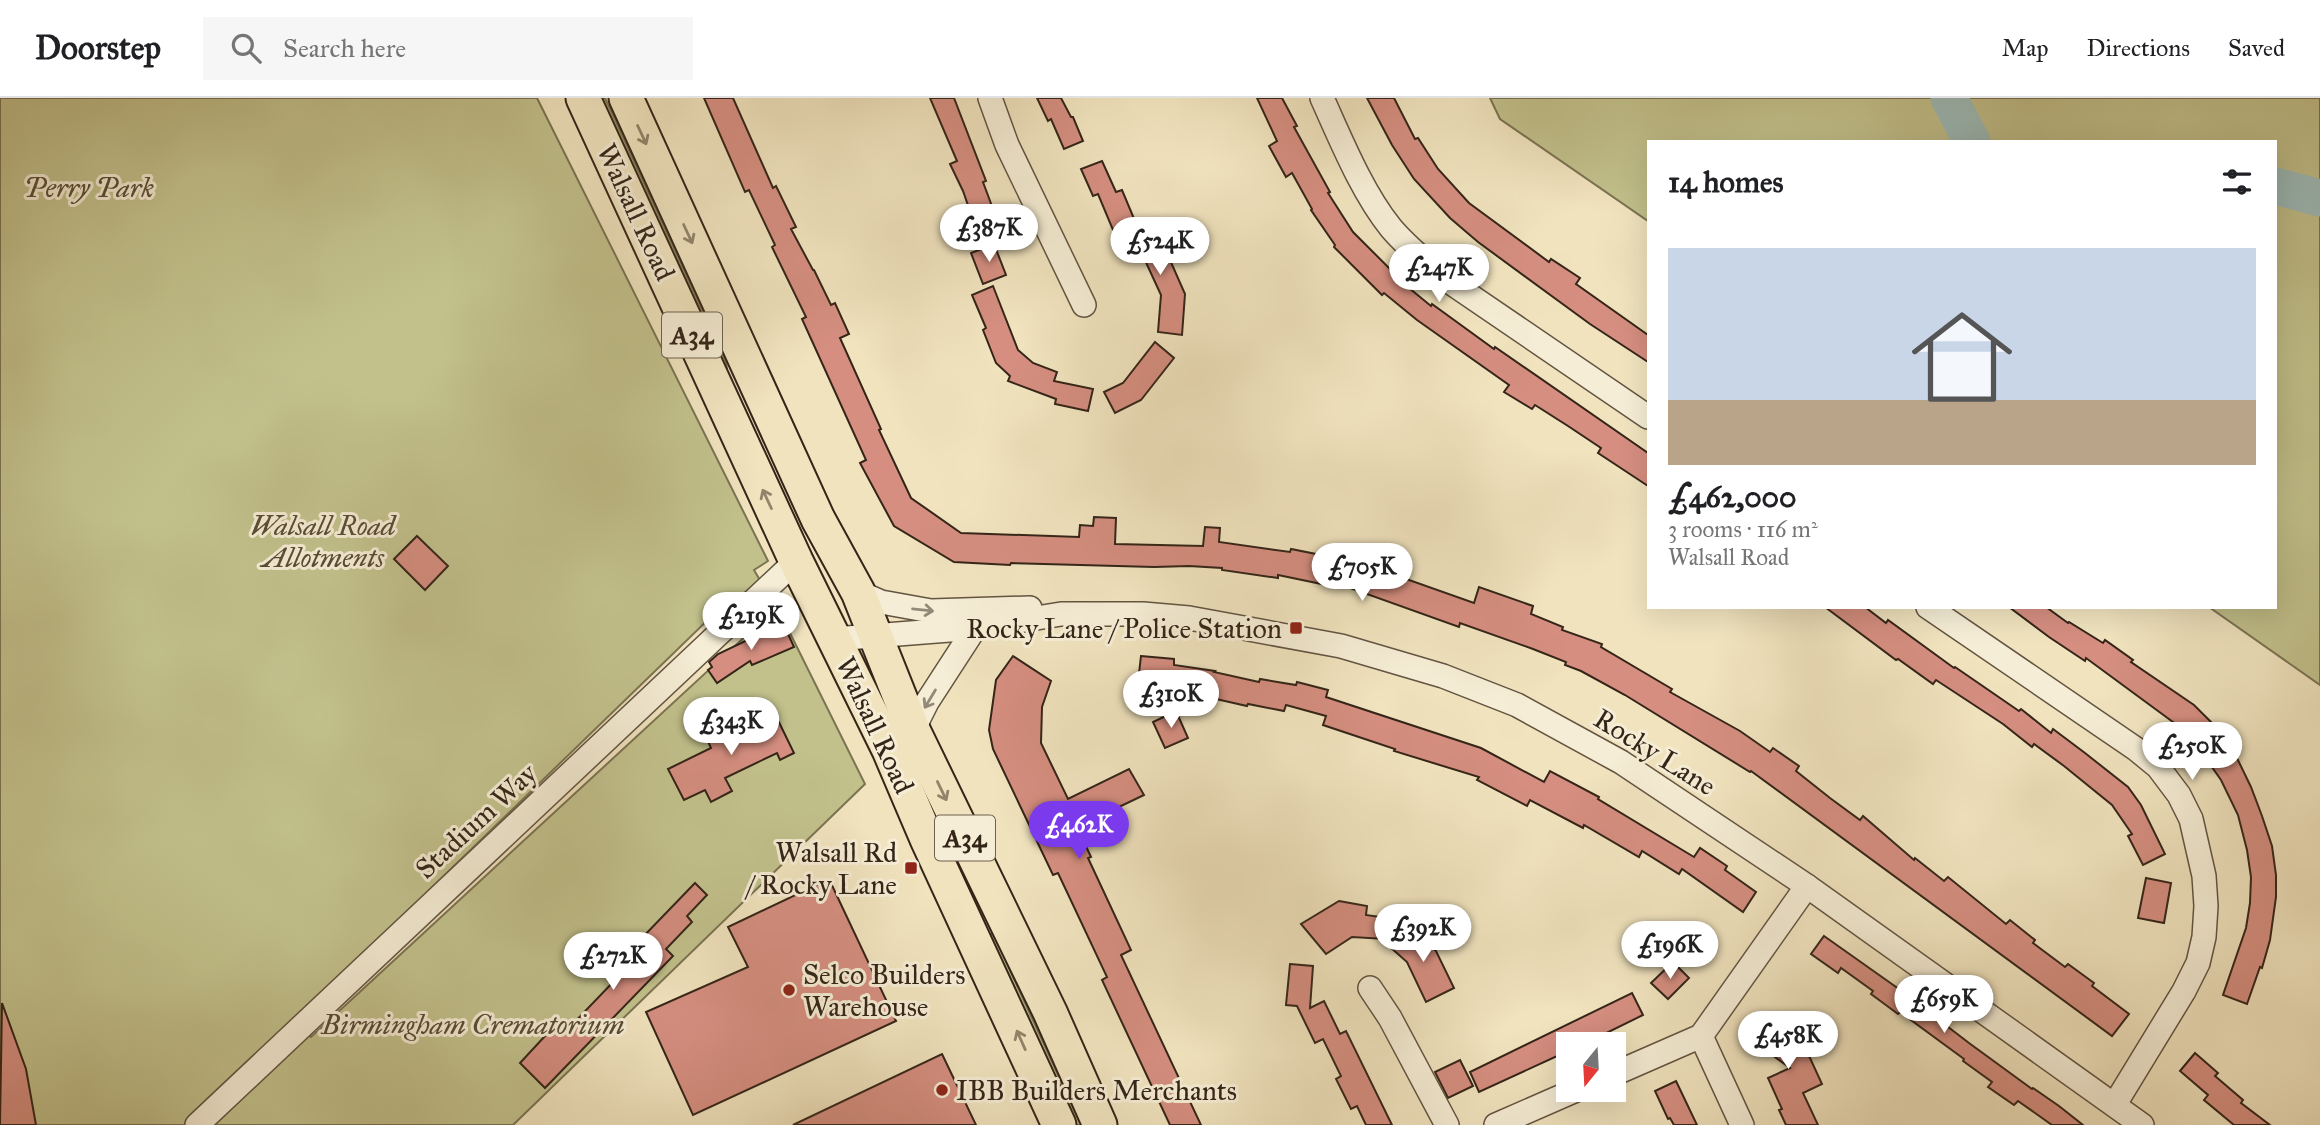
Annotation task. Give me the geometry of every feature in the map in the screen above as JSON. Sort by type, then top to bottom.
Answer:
[{"type":"highway","name":"Walsall Road","points":[[583,98],[796,561],[889,750],[932,850],[1059,1125]]},
{"type":"highway","name":"Walsall Road","points":[[625,98],[818,519],[848,570],[913,730],[1050,1013],[1100,1125]]},
{"type":"highway","points":[[796,561],[811,546],[818,519]]},
{"type":"street","points":[[990,98],[1007,145],[1084,305]]},
{"type":"street","points":[[1322,98],[1354,168],[1391,228],[1447,280],[1647,416]]},
{"type":"street","name":"Stadium Way","points":[[197,1125],[796,561]]},
{"type":"street","name":"Rocky Lane","points":[[858,592],[881,602],[931,611],[1037,608],[1060,614]]},
{"type":"street","points":[[1931,609],[2136,749],[2158,767],[2179,794],[2191,819],[2204,876],[2204,937],[2197,963],[2184,991],[2115,1104]]},
{"type":"street","name":"Rocky Lane","points":[[834,639],[975,628],[1060,614],[1143,614],[1189,618],[1341,646],[1443,676],[1517,705],[1621,762],[1807,886],[2142,1125]]},
{"type":"street","points":[[913,730],[927,702],[975,628]]},
{"type":"street","points":[[1626,1069],[1701,1036],[1807,886]]},
{"type":"street","points":[[1370,988],[1390,1018],[1447,1125]]},
{"type":"street","points":[[1701,1036],[1742,1125]]},
{"type":"street","points":[[1496,1125],[1556,1099]]},
{"type":"green space","points":[[0,98],[537,98],[768,561],[754,570],[761,582],[717,611],[292,1023],[311,1037],[777,607],[865,784],[513,1125],[0,1125]]},
{"type":"green space","points":[[592,98],[605,98],[726,362],[731,400]]},
{"type":"green space","points":[[1490,98],[2320,98],[2320,685],[2212,609],[2277,609],[2277,140],[1647,140],[1647,220],[1500,119]]},
{"type":"green space","points":[[993,933],[1081,1125],[1070,1125],[984,938]]},
{"type":"building","points":[[704,98],[733,98],[773,188],[776,186],[796,227],[791,229],[831,305],[835,303],[849,334],[840,338],[911,498],[961,533],[1079,537],[1080,525],[1093,526],[1094,517],[1116,518],[1115,544],[1203,546],[1205,527],[1220,528],[1219,542],[1290,552],[1291,549],[1361,563],[1474,603],[1479,587],[1533,606],[1531,614],[1563,627],[1562,630],[1602,644],[1601,647],[1672,689],[1670,692],[1740,731],[1770,752],[1773,748],[1799,766],[1796,771],[1830,798],[1860,820],[1863,816],[1914,860],[1915,858],[1944,881],[1948,877],[2006,924],[2010,920],[2035,940],[2033,943],[2065,967],[2068,964],[2094,983],[2092,986],[2129,1014],[2112,1036],[1751,771],[1625,695],[1565,665],[1566,662],[1460,623],[1459,627],[1342,585],[1341,588],[1278,575],[1278,578],[1222,568],[1189,566],[954,562],[894,526],[860,463],[866,460],[802,319],[806,317],[772,247],[775,245],[749,190],[745,192]]},
{"type":"building","points":[[930,98],[954,98],[986,181],[983,182],[1002,233],[980,240],[963,191],[950,164],[957,161]]},
{"type":"building","points":[[1037,98],[1061,98],[1083,141],[1064,149],[1051,119],[1048,121]]},
{"type":"building","points":[[1257,98],[1282,98],[1297,126],[1294,127],[1330,192],[1328,193],[1353,232],[1398,279],[1431,306],[1432,304],[1647,452],[1647,485],[1598,453],[1601,448],[1568,426],[1535,405],[1532,409],[1504,392],[1509,385],[1417,320],[1384,293],[1382,295],[1334,247],[1292,173],[1286,177],[1269,146],[1277,141]]},
{"type":"building","points":[[1367,98],[1394,98],[1415,139],[1418,138],[1438,169],[1469,203],[1549,262],[1551,259],[1580,278],[1576,284],[1647,334],[1647,361],[1590,324],[1478,242],[1450,218],[1414,179]]},
{"type":"building","points":[[1102,161],[1116,192],[1122,190],[1135,221],[1113,230],[1098,194],[1093,196],[1081,169]]},
{"type":"building","points":[[1145,219],[1162,253],[1166,251],[1185,294],[1182,335],[1158,332],[1161,295],[1144,258],[1139,260],[1124,228]]},
{"type":"building","points":[[994,244],[1006,275],[983,284],[971,253]]},
{"type":"building","points":[[993,286],[1018,350],[1033,363],[1057,372],[1054,381],[1093,389],[1088,411],[1055,404],[1056,399],[1008,381],[1010,376],[996,363],[983,330],[986,328],[972,295]]},
{"type":"building","points":[[1155,342],[1174,358],[1141,400],[1115,413],[1104,392],[1123,383]]},
{"type":"building","points":[[417,536],[448,566],[425,590],[394,559]]},
{"type":"building","points":[[1828,609],[1868,609],[1886,623],[1888,620],[2019,711],[2021,709],[2051,733],[2053,729],[2128,787],[2141,805],[2165,854],[2143,865],[2128,836],[2132,834],[2112,805],[2034,744],[2032,747],[2003,724],[1936,680],[1933,684]]},
{"type":"building","points":[[2012,609],[2049,609],[2103,643],[2105,640],[2133,660],[2131,662],[2194,705],[2219,730],[2236,756],[2262,816],[2272,846],[2276,875],[2270,940],[2247,1004],[2223,995],[2246,928],[2251,877],[2238,815],[2221,780],[2200,750],[2177,725],[2086,658],[2085,661]]},
{"type":"building","points":[[783,623],[794,647],[752,665],[750,661],[717,683],[708,670],[712,667],[709,662],[718,654]]},
{"type":"building","points":[[1013,656],[1051,681],[1042,707],[1041,743],[1068,799],[1129,769],[1144,795],[1077,827],[1091,857],[1088,858],[1131,950],[1121,955],[1201,1125],[1170,1125],[1102,980],[1107,977],[1058,873],[1053,875],[993,749],[989,730],[996,680]]},
{"type":"building","points":[[1141,656],[1174,659],[1174,665],[1215,671],[1259,682],[1260,679],[1296,685],[1297,682],[1328,690],[1326,697],[1481,748],[1544,782],[1550,771],[1599,797],[1598,799],[1694,857],[1700,848],[1727,866],[1725,870],[1756,892],[1743,912],[1682,869],[1679,874],[1642,851],[1639,857],[1584,825],[1583,828],[1530,800],[1527,806],[1477,780],[1479,777],[1394,751],[1395,749],[1323,725],[1326,716],[1286,705],[1284,711],[1248,704],[1247,706],[1216,699],[1217,695],[1181,690],[1181,686],[1138,682]]},
{"type":"building","points":[[773,710],[794,753],[780,760],[777,753],[725,778],[732,791],[711,802],[705,790],[684,800],[668,769],[711,748],[706,737],[726,727],[728,732]]},
{"type":"building","points":[[1176,711],[1188,738],[1165,748],[1153,722]]},
{"type":"building","points":[[2146,878],[2171,883],[2164,923],[2138,918]]},
{"type":"building","name":"Selco Builders Warehouse","points":[[829,879],[896,1021],[693,1115],[646,1012],[748,967],[728,927]]},
{"type":"building","points":[[695,883],[707,895],[687,916],[692,922],[666,949],[673,956],[545,1088],[520,1063],[558,1022],[567,1030],[617,978],[610,971]]},
{"type":"building","points":[[1339,901],[1367,906],[1366,915],[1387,918],[1385,939],[1352,937],[1326,954],[1301,924]]},
{"type":"building","points":[[1409,926],[1436,951],[1454,988],[1426,1002],[1407,962],[1390,947]]},
{"type":"building","points":[[1824,936],[1940,1018],[1939,1020],[1969,1043],[2083,1125],[2052,1125],[2018,1101],[2014,1105],[1988,1087],[1992,1082],[1963,1061],[1964,1059],[1900,1012],[1898,1014],[1871,994],[1873,991],[1841,968],[1838,973],[1811,954]]},
{"type":"building","points":[[1673,962],[1689,978],[1668,999],[1651,983]]},
{"type":"building","points":[[1290,964],[1313,966],[1310,1008],[1324,1001],[1340,1034],[1346,1031],[1392,1125],[1366,1125],[1357,1106],[1351,1109],[1336,1079],[1341,1076],[1323,1039],[1315,1043],[1297,1006],[1286,1005]]},
{"type":"building","points":[[1632,993],[1643,1015],[1608,1032],[1556,1032],[1556,1057],[1479,1092],[1470,1072]]},
{"type":"building","points":[[2,1003],[26,1069],[36,1125],[0,1125]]},
{"type":"building","points":[[1762,1013],[1804,1045],[1822,1084],[1803,1093],[1818,1125],[1786,1125],[1768,1078],[1790,1068],[1745,1035]]},
{"type":"building","points":[[2195,1053],[2218,1073],[2215,1076],[2243,1100],[2241,1103],[2270,1125],[2234,1125],[2204,1100],[2208,1095],[2180,1071]]},
{"type":"building","points":[[942,1054],[976,1125],[793,1125]]},
{"type":"building","points":[[1460,1060],[1473,1086],[1448,1098],[1435,1072]]},
{"type":"building","points":[[1676,1081],[1697,1125],[1674,1125],[1670,1118],[1668,1119],[1655,1091]]},
{"type":"waterway","points":[[1949,98],[1971,140]]},
{"type":"waterway","points":[[2277,187],[2320,198]]},
{"type":"place","name":"Rocky Lane / Police Station","points":[[1296,628]]},
{"type":"place","name":"Walsall Rd / Rocky Lane","points":[[911,868]]},
{"type":"place","name":"Selco Builders Warehouse","points":[[789,990]]},
{"type":"place","name":"IBB Builders Merchants","points":[[942,1090]]},
{"type":"park label","name":"Perry Park","points":[[89,187]]},
{"type":"park label","name":"Walsall Road Allotments","points":[[323,541]]},
{"type":"park label","name":"Birmingham Crematorium","points":[[473,1024]]}]
